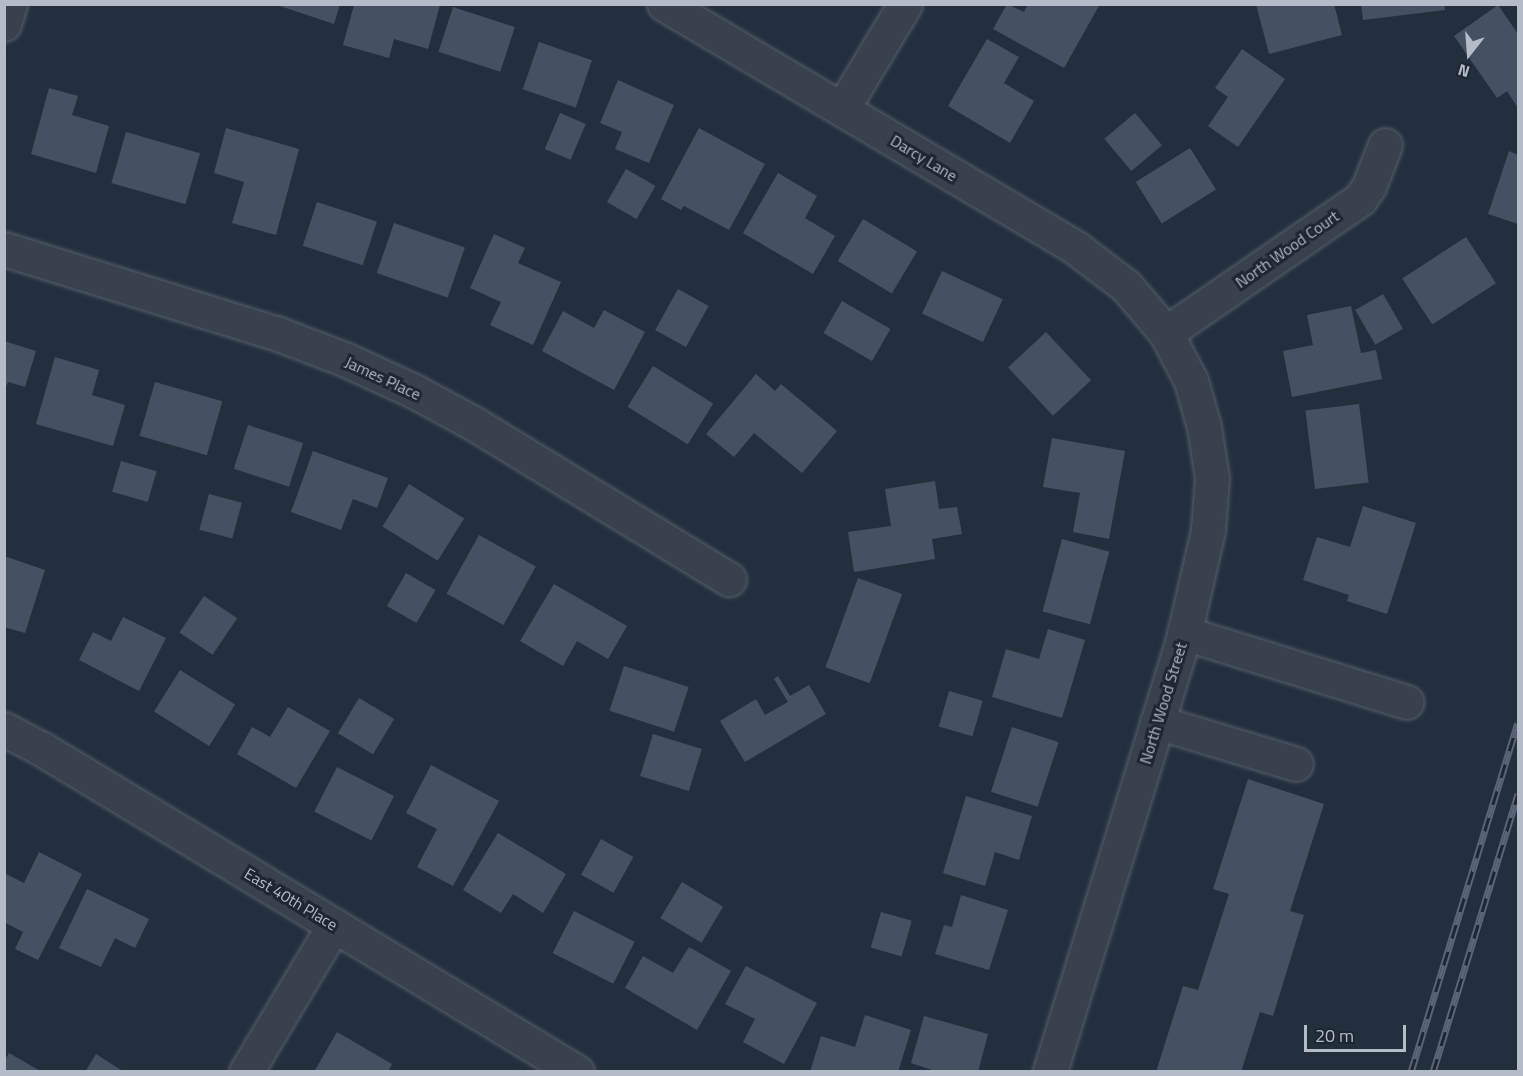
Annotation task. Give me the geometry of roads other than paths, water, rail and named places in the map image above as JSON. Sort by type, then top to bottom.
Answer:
[{"type":"street","points":[[4,24],[10,4]]},
{"type":"street","name":"Darcy Lane","points":[[664,4],[1076,248],[1126,286],[1166,333]]},
{"type":"street","points":[[842,109],[905,4]]},
{"type":"street","name":"North Wood Court","points":[[1166,333],[1360,199],[1369,186],[1385,145]]},
{"type":"street","name":"James Place","points":[[4,249],[276,333],[384,377],[473,423],[729,579]]},
{"type":"street","name":"North Wood Street","points":[[1050,1071],[1184,633],[1208,530],[1212,478],[1204,427],[1191,381],[1166,333]]},
{"type":"street","points":[[1184,633],[1407,702]]},
{"type":"street","points":[[1157,722],[1296,764]]},
{"type":"street","name":"East 40th Place","points":[[4,729],[42,749],[577,1071]]},
{"type":"street","points":[[246,1071],[334,925]]},
{"type":"railway","points":[[1411,1072],[1518,723]]},
{"type":"railway","points":[[1433,1072],[1518,794]]}]
